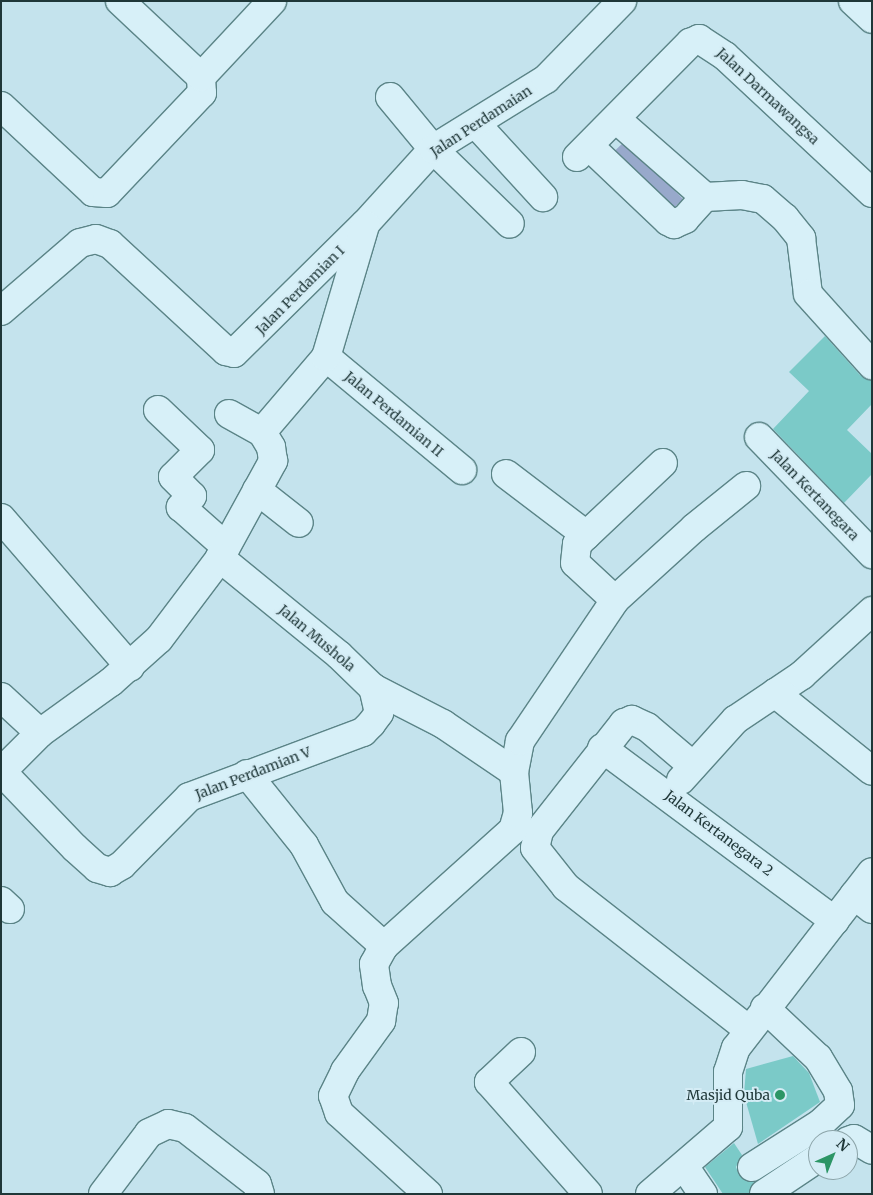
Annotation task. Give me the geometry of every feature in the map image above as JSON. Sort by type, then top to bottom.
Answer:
[{"type":"street","points":[[1,106],[93,192],[107,193],[202,93],[201,77],[120,1]]},
{"type":"street","points":[[201,77],[272,1]]},
{"type":"street","name":"Jalan Perdamaian","points":[[365,224],[433,149],[476,125],[546,79],[622,1]]},
{"type":"street","points":[[853,1],[872,19]]},
{"type":"street","name":"Jalan Darmawangsa","points":[[616,118],[690,43],[699,39],[712,43],[872,194]]},
{"type":"street","points":[[390,97],[433,149],[510,224]]},
{"type":"street","points":[[705,197],[616,118],[583,151],[674,224],[685,219],[705,197],[742,195],[763,199],[784,218],[801,238],[808,294],[872,365]]},
{"type":"street","points":[[476,125],[543,198]]},
{"type":"street","points":[[262,432],[326,357],[365,224]]},
{"type":"street","name":"Jalan Perdamian I","points":[[1,311],[80,242],[96,239],[110,244],[234,354],[365,224]]},
{"type":"street","name":"Jalan Perdamian II","points":[[326,357],[462,470]]},
{"type":"street","name":"Jalan Mushola","points":[[158,410],[200,450],[173,478],[192,496],[182,507],[223,553],[339,655],[373,688],[443,724],[514,772]]},
{"type":"street","points":[[1,772],[40,733],[130,666],[158,639],[223,553],[273,461],[271,447],[262,432],[229,414]]},
{"type":"street","name":"Jalan Kertanegara","points":[[759,437],[872,554]]},
{"type":"street","points":[[615,600],[576,562],[577,544],[663,462]]},
{"type":"street","points":[[506,474],[586,536]]},
{"type":"street","points":[[428,1194],[339,1113],[333,1096],[345,1071],[381,1021],[384,1003],[376,986],[374,964],[384,946],[513,830],[518,813],[514,772],[520,741],[615,600],[694,528],[746,486]]},
{"type":"street","points":[[257,490],[299,523]]},
{"type":"street","points":[[1,518],[130,666]]},
{"type":"street","points":[[669,795],[735,720],[802,675],[872,611]]},
{"type":"street","name":"Jalan Perdamian V","points":[[1,772],[75,848],[97,868],[110,872],[122,865],[188,797],[363,732],[378,713],[373,688]]},
{"type":"street","points":[[775,693],[872,771]]},
{"type":"street","points":[[1,697],[40,733]]},
{"type":"street","points":[[693,766],[647,727],[632,720],[624,723],[602,748],[539,831],[535,848],[566,888],[748,1029]]},
{"type":"street","name":"Jalan Kertanegara 2","points":[[602,748],[669,795],[835,920]]},
{"type":"street","points":[[247,774],[304,844],[335,902],[384,946]]},
{"type":"street","points":[[650,1194],[728,1127],[728,1072],[736,1048],[748,1029],[835,920],[863,902],[872,872]]},
{"type":"street","points":[[752,1167],[821,1123],[840,1105],[838,1091],[818,1058],[765,1008]]},
{"type":"street","points":[[521,1052],[489,1082],[588,1194]]},
{"type":"street","points":[[103,1194],[149,1134],[168,1124],[192,1133],[256,1184],[260,1194]]},
{"type":"street","points":[[858,1141],[872,1150]]},
{"type":"street","points":[[764,1194],[808,1165]]},
{"type":"street","points":[[684,1166],[703,1194]]},
{"type":"shaded area","points":[[626,140],[683,199],[667,214],[610,155]]},
{"type":"building","points":[[825,336],[860,375],[872,380],[872,404],[847,430],[872,454],[872,474],[844,503],[773,429],[809,391],[789,372]]},
{"type":"building","name":"Masjid Quba","points":[[793,1056],[809,1073],[820,1102],[758,1144],[744,1095],[746,1069]]},
{"type":"building","points":[[734,1143],[742,1155],[736,1167],[739,1175],[754,1182],[749,1194],[723,1194],[705,1167]]},
{"type":"place","name":"Masjid Quba","points":[[780,1095]]}]
